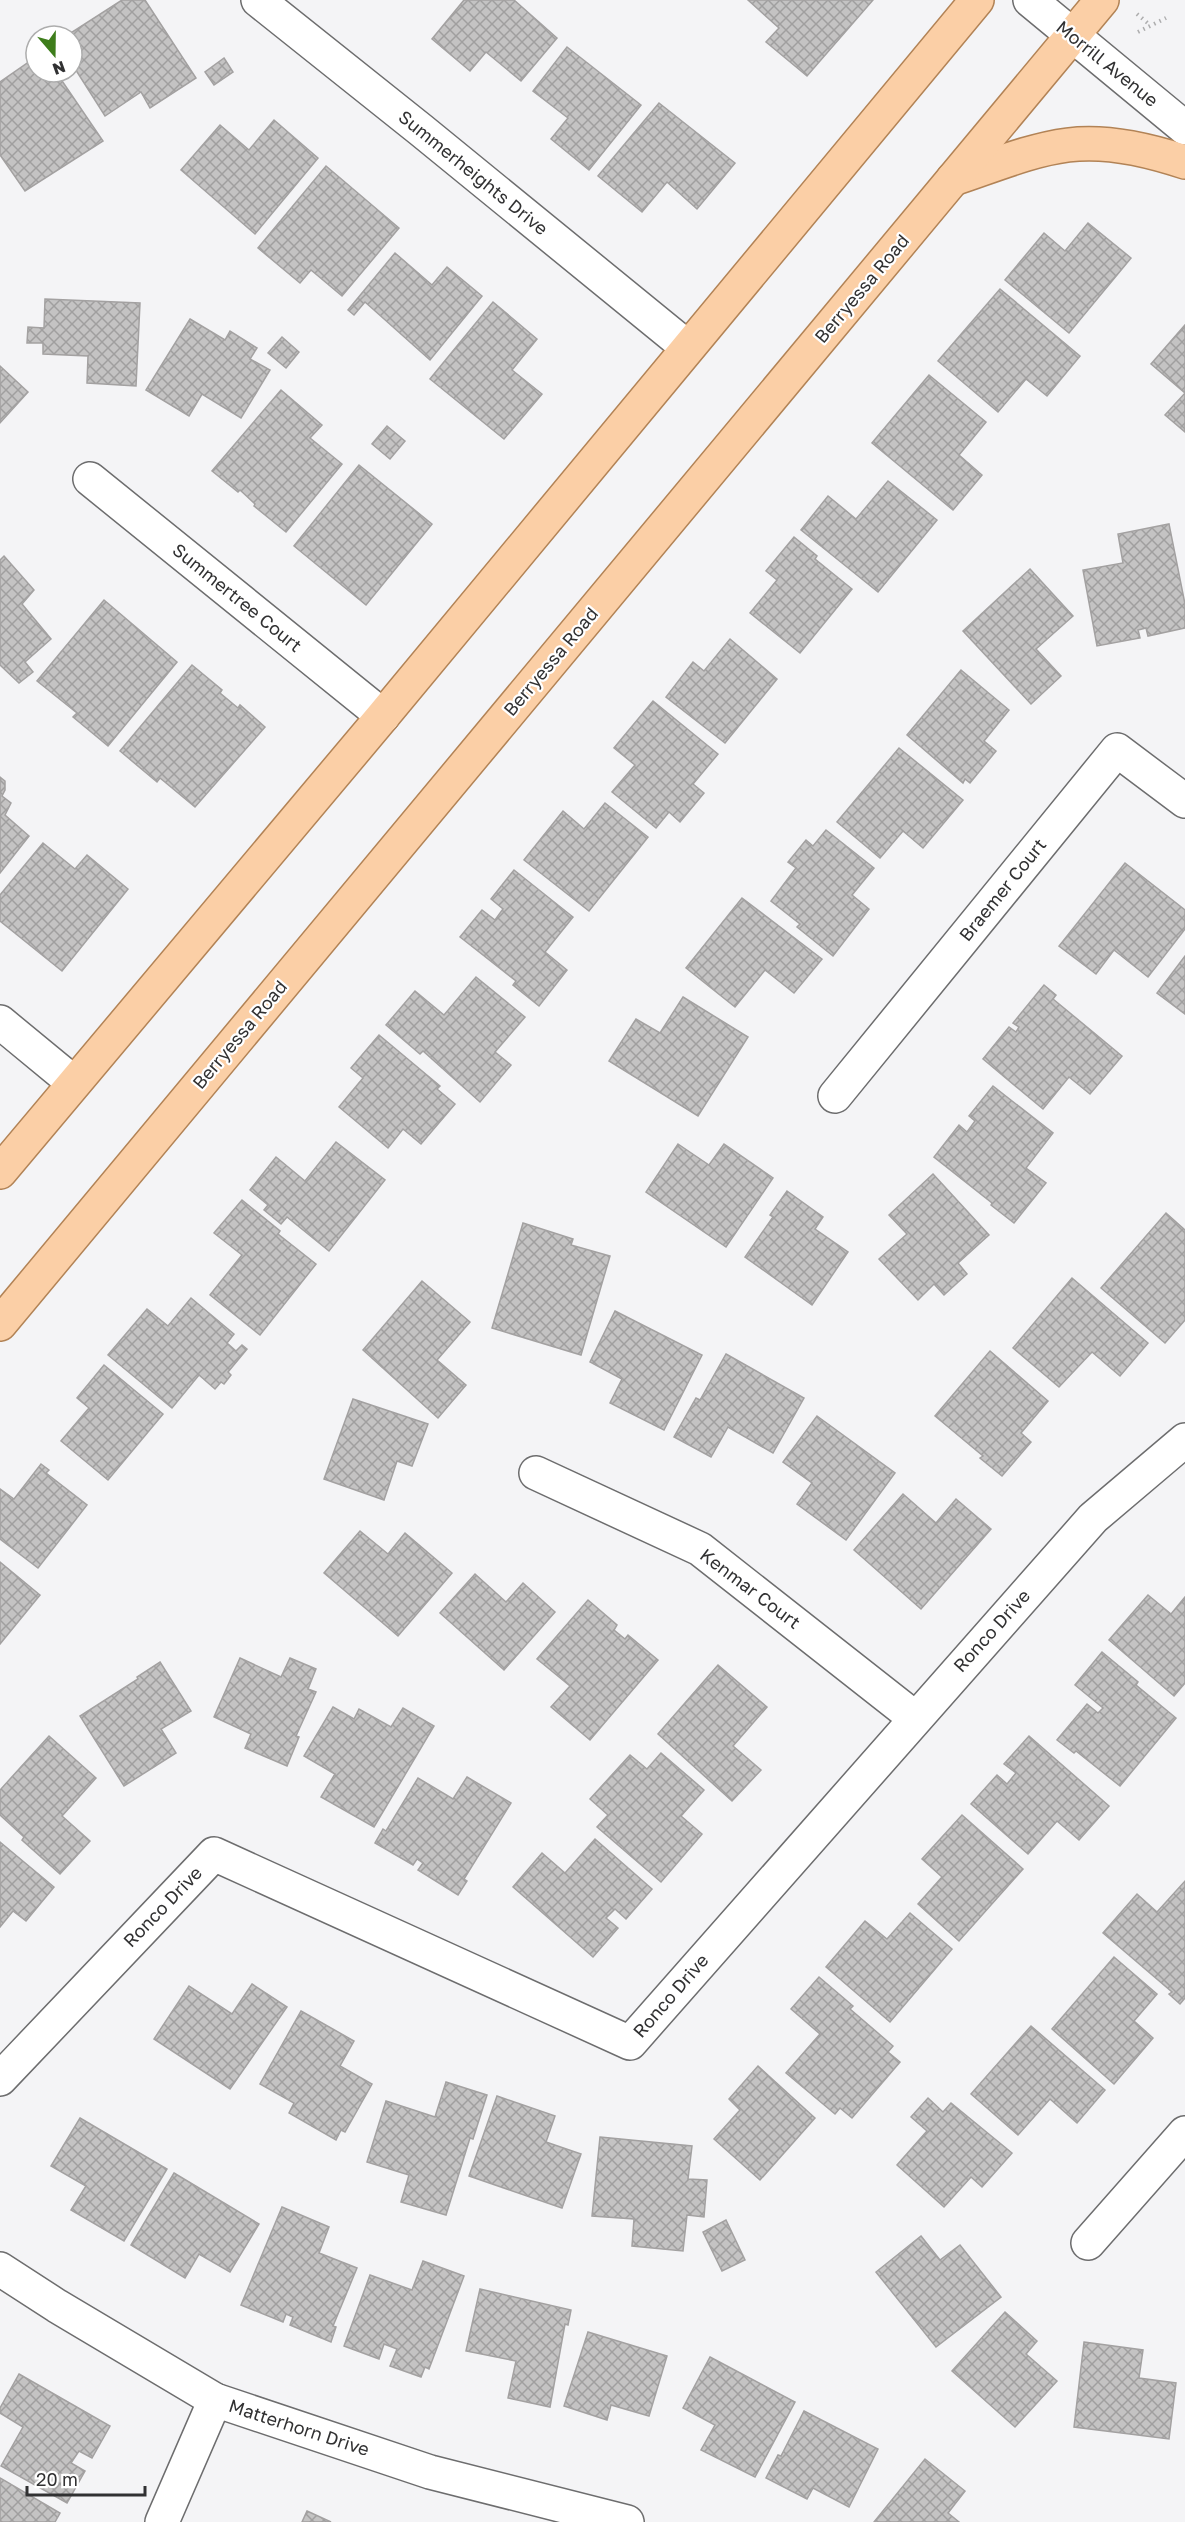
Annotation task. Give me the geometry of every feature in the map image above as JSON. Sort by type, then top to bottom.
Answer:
[{"type":"main road","points":[[0,1172],[383,716],[977,0]]},
{"type":"main road","name":"Berryessa Road","points":[[0,1324],[1102,0]]},
{"type":"main road","points":[[953,179],[1068,145],[1111,145],[1163,154],[1185,162]]},
{"type":"street","name":"Summerheights Drive","points":[[258,0],[687,347]]},
{"type":"street","name":"Morrill Avenue","points":[[1030,0],[1185,128]]},
{"type":"street","name":"Summertree Court","points":[[90,479],[383,716]]},
{"type":"street","name":"Braemer Court","points":[[835,1096],[1117,750],[1185,801]]},
{"type":"street","points":[[0,1022],[74,1083]]},
{"type":"street","name":"Ronco Drive","points":[[0,2079],[214,1854],[630,2043],[1093,1518],[1185,1440]]},
{"type":"street","name":"Kenmar Court","points":[[536,1473],[700,1549],[915,1718]]},
{"type":"street","points":[[1088,2243],[1185,2133]]},
{"type":"street","name":"Matterhorn Drive","points":[[0,2269],[57,2306],[215,2400],[430,2472],[627,2522]]},
{"type":"street","points":[[162,2522],[215,2400]]},
{"type":"path","points":[[1136,13],[1150,25]]},
{"type":"path","points":[[1138,32],[1166,18]]},
{"type":"building","points":[[122,0],[145,0],[196,78],[150,108],[141,92],[105,116],[84,83],[84,24]]},
{"type":"building","points":[[464,0],[514,0],[557,38],[521,81],[486,52],[470,71],[432,39]]},
{"type":"building","points":[[748,0],[873,0],[807,76],[766,42],[779,28]]},
{"type":"building","points":[[567,47],[641,105],[589,170],[551,139],[568,118],[533,91]]},
{"type":"building","points":[[224,58],[233,72],[214,85],[205,72]]},
{"type":"building","points":[[24,65],[24,84],[64,84],[103,141],[25,191],[0,155],[0,82]]},
{"type":"building","points":[[659,103],[735,163],[697,209],[667,182],[642,212],[598,176]]},
{"type":"building","points":[[274,120],[318,158],[255,234],[181,170],[220,125],[249,150]]},
{"type":"building","points":[[326,166],[399,228],[342,296],[311,270],[300,283],[258,248]]},
{"type":"building","points":[[1088,223],[1131,258],[1069,333],[1005,280],[1044,233],[1065,251]]},
{"type":"building","points":[[395,253],[432,285],[447,267],[482,296],[430,360],[365,302],[354,315],[348,310]]},
{"type":"building","points":[[1000,289],[1080,356],[1047,396],[1026,379],[998,412],[938,361]]},
{"type":"building","points":[[45,299],[140,303],[136,386],[87,383],[88,356],[43,354],[43,343],[27,343],[28,327],[44,328]]},
{"type":"building","points":[[493,302],[537,339],[512,370],[542,394],[504,439],[430,379]]},
{"type":"building","points":[[190,319],[225,340],[230,331],[257,348],[250,359],[270,370],[241,418],[202,394],[189,416],[146,390]]},
{"type":"building","points":[[1185,325],[1185,393],[1151,364]]},
{"type":"building","points":[[282,337],[299,352],[286,368],[268,353]]},
{"type":"building","points":[[0,366],[28,392],[0,423]]},
{"type":"building","points":[[929,375],[986,422],[959,455],[982,475],[953,510],[872,443]]},
{"type":"building","points":[[281,390],[322,425],[310,438],[342,464],[286,532],[254,506],[255,504],[240,490],[238,492],[212,471]]},
{"type":"building","points":[[1185,393],[1185,432],[1165,415]]},
{"type":"building","points":[[387,426],[405,441],[390,459],[372,444]]},
{"type":"building","points":[[359,465],[432,524],[366,605],[294,546]]},
{"type":"building","points":[[888,481],[937,520],[878,592],[801,530],[828,496],[856,519]]},
{"type":"building","points":[[1169,524],[1185,604],[1185,628],[1148,636],[1146,628],[1138,630],[1140,638],[1097,646],[1083,570],[1123,563],[1118,534]]},
{"type":"building","points":[[794,537],[817,556],[815,559],[852,589],[800,653],[750,613],[777,580],[766,571]]},
{"type":"building","points":[[4,556],[34,590],[22,604],[51,639],[25,662],[33,672],[19,683],[0,665],[0,560]]},
{"type":"building","points":[[1030,569],[1073,616],[1036,649],[1061,676],[1031,704],[963,631]]},
{"type":"building","points":[[104,600],[177,662],[108,746],[73,717],[77,713],[37,681]]},
{"type":"building","points":[[730,639],[777,679],[725,743],[666,697],[693,662],[704,671]]},
{"type":"building","points":[[192,665],[222,690],[220,693],[238,708],[240,705],[265,727],[195,807],[160,778],[157,782],[120,751]]},
{"type":"building","points":[[961,670],[1009,710],[984,741],[996,751],[970,783],[965,779],[963,783],[907,735]]},
{"type":"building","points":[[653,701],[718,754],[693,784],[704,793],[680,822],[669,812],[656,828],[612,792],[635,765],[614,748]]},
{"type":"building","points":[[899,748],[963,800],[923,848],[903,831],[880,858],[837,822]]},
{"type":"building","points":[[0,777],[5,781],[2,796],[11,803],[5,815],[29,836],[0,873]]},
{"type":"building","points":[[605,803],[648,837],[589,911],[524,860],[563,811],[584,829]]},
{"type":"building","points":[[826,830],[874,868],[852,895],[869,909],[833,956],[797,927],[800,924],[771,901],[796,868],[788,862],[806,840],[813,846]]},
{"type":"building","points":[[43,843],[75,869],[87,855],[128,889],[62,971],[0,921],[0,895]]},
{"type":"building","points":[[1125,863],[1185,910],[1185,929],[1148,977],[1114,950],[1096,974],[1059,946]]},
{"type":"building","points":[[514,870],[573,917],[545,952],[567,970],[539,1006],[513,985],[516,981],[460,937],[482,910],[495,920],[503,909],[491,899]]},
{"type":"building","points":[[742,898],[822,959],[794,993],[765,970],[735,1007],[686,968]]},
{"type":"building","points":[[1185,956],[1185,1014],[1157,993]]},
{"type":"building","points":[[476,977],[525,1017],[495,1052],[511,1065],[480,1102],[423,1051],[420,1054],[386,1025],[415,991],[444,1015]]},
{"type":"building","points":[[1044,985],[1056,995],[1053,999],[1122,1056],[1090,1094],[1069,1077],[1043,1109],[983,1059],[1009,1027],[1016,1032],[1019,1027],[1013,1023]]},
{"type":"building","points":[[683,997],[748,1037],[698,1116],[609,1061],[636,1019],[660,1033]]},
{"type":"building","points":[[379,1035],[440,1086],[437,1089],[455,1104],[421,1144],[403,1129],[388,1148],[339,1107],[363,1078],[351,1068]]},
{"type":"building","points":[[993,1086],[1053,1133],[1026,1168],[1046,1183],[1014,1223],[934,1157],[959,1125],[967,1132],[975,1121],[969,1116]]},
{"type":"building","points":[[336,1142],[385,1180],[329,1251],[287,1217],[281,1224],[264,1210],[268,1205],[250,1190],[276,1157],[305,1181]]},
{"type":"building","points":[[678,1144],[709,1165],[724,1144],[773,1178],[726,1247],[646,1192]]},
{"type":"building","points":[[933,1174],[989,1235],[958,1263],[967,1274],[944,1295],[934,1284],[918,1300],[879,1259],[907,1234],[889,1215]]},
{"type":"building","points":[[787,1191],[823,1217],[815,1229],[848,1252],[812,1305],[745,1257],[773,1217],[770,1215]]},
{"type":"building","points":[[242,1200],[280,1231],[278,1234],[316,1264],[260,1335],[210,1295],[242,1255],[214,1233]]},
{"type":"building","points":[[1166,1213],[1185,1230],[1185,1320],[1165,1343],[1101,1288]]},
{"type":"building","points":[[523,1223],[573,1239],[571,1245],[610,1256],[581,1355],[492,1328]]},
{"type":"building","points":[[1072,1278],[1148,1343],[1120,1376],[1092,1352],[1059,1387],[1013,1348]]},
{"type":"building","points":[[422,1281],[470,1322],[437,1360],[466,1385],[438,1418],[363,1350]]},
{"type":"building","points":[[191,1298],[234,1334],[227,1343],[236,1351],[242,1345],[247,1349],[228,1372],[231,1375],[224,1384],[221,1382],[215,1389],[199,1375],[172,1408],[108,1355],[147,1309],[168,1326]]},
{"type":"building","points":[[615,1311],[702,1355],[664,1430],[610,1403],[622,1379],[590,1362]]},
{"type":"building","points":[[990,1351],[1048,1401],[1021,1433],[1031,1442],[1002,1476],[980,1458],[983,1456],[935,1416]]},
{"type":"building","points":[[726,1354],[804,1398],[773,1453],[728,1427],[711,1457],[674,1437],[696,1398],[700,1400]]},
{"type":"building","points":[[104,1365],[163,1414],[108,1480],[61,1441],[89,1408],[77,1398]]},
{"type":"building","points":[[353,1399],[428,1424],[412,1466],[397,1461],[384,1500],[324,1479]]},
{"type":"building","points":[[817,1416],[895,1473],[846,1540],[797,1504],[812,1483],[783,1462]]},
{"type":"building","points":[[41,1464],[49,1470],[46,1473],[87,1505],[38,1568],[0,1539],[0,1489],[14,1499]]},
{"type":"building","points":[[903,1494],[936,1523],[956,1499],[991,1529],[921,1609],[854,1550]]},
{"type":"building","points":[[360,1531],[388,1554],[405,1533],[452,1573],[398,1636],[324,1573]]},
{"type":"building","points":[[0,1562],[40,1595],[0,1644]]},
{"type":"building","points":[[475,1574],[506,1602],[523,1583],[555,1612],[504,1670],[440,1613]]},
{"type":"building","points":[[1148,1595],[1171,1614],[1185,1597],[1185,1683],[1174,1696],[1109,1640]]},
{"type":"building","points":[[588,1600],[617,1625],[614,1630],[625,1639],[628,1635],[658,1660],[590,1740],[551,1707],[570,1686],[537,1659]]},
{"type":"building","points":[[1102,1652],[1138,1682],[1136,1685],[1176,1718],[1120,1786],[1076,1751],[1074,1753],[1057,1740],[1087,1704],[1098,1713],[1103,1708],[1075,1685]]},
{"type":"building","points":[[240,1658],[281,1677],[290,1658],[316,1669],[308,1689],[316,1692],[296,1736],[299,1737],[287,1766],[245,1748],[251,1734],[214,1717]]},
{"type":"building","points":[[160,1662],[191,1711],[161,1729],[176,1753],[124,1786],[80,1716]]},
{"type":"building","points":[[718,1665],[767,1707],[733,1746],[761,1770],[732,1801],[658,1734]]},
{"type":"building","points":[[333,1707],[354,1719],[359,1709],[391,1727],[403,1708],[434,1726],[374,1827],[321,1797],[335,1774],[304,1756]]},
{"type":"building","points":[[49,1736],[96,1778],[62,1816],[90,1841],[60,1874],[22,1840],[24,1837],[0,1815],[0,1790]]},
{"type":"building","points":[[1029,1736],[1109,1806],[1079,1840],[1057,1821],[1028,1854],[971,1804],[997,1775],[1007,1784],[1016,1773],[1004,1764]]},
{"type":"building","points":[[661,1753],[704,1790],[681,1816],[702,1834],[661,1882],[597,1827],[608,1815],[590,1799],[630,1755],[647,1769]]},
{"type":"building","points":[[467,1777],[511,1803],[464,1879],[467,1881],[458,1895],[418,1870],[423,1863],[417,1859],[413,1865],[375,1843],[383,1829],[386,1831],[418,1778],[453,1799]]},
{"type":"building","points":[[962,1815],[1023,1869],[959,1941],[918,1904],[942,1877],[922,1859]]},
{"type":"building","points":[[595,1839],[652,1889],[626,1919],[615,1909],[606,1918],[618,1928],[593,1957],[513,1887],[542,1853],[565,1873]]},
{"type":"building","points":[[0,1842],[54,1887],[26,1921],[13,1911],[0,1927]]},
{"type":"building","points":[[1185,1881],[1185,1998],[1180,2004],[1169,1994],[1172,1992],[1103,1933],[1137,1894],[1157,1912]]},
{"type":"building","points":[[910,1913],[952,1949],[890,2022],[826,1967],[865,1921],[887,1939]]},
{"type":"building","points":[[1114,1957],[1157,1994],[1134,2021],[1153,2038],[1114,2084],[1052,2029]]},
{"type":"building","points":[[819,1977],[853,2006],[850,2009],[893,2046],[888,2052],[900,2062],[852,2118],[840,2108],[835,2114],[786,2073],[820,2034],[791,2009]]},
{"type":"building","points":[[252,1984],[287,2007],[230,2089],[154,2039],[189,1986],[232,2014]]},
{"type":"building","points":[[301,2011],[354,2041],[340,2066],[372,2084],[345,2132],[341,2130],[336,2140],[289,2113],[294,2103],[260,2084]]},
{"type":"building","points":[[1031,2026],[1105,2090],[1077,2123],[1050,2099],[1018,2135],[971,2094]]},
{"type":"building","points":[[758,2066],[815,2118],[760,2180],[714,2139],[740,2110],[729,2099]]},
{"type":"building","points":[[446,2082],[487,2095],[473,2139],[470,2138],[446,2215],[401,2202],[409,2175],[367,2162],[386,2101],[435,2117]]},
{"type":"building","points":[[497,2096],[555,2116],[546,2142],[581,2154],[562,2208],[469,2176]]},
{"type":"building","points":[[928,2098],[943,2112],[951,2103],[1012,2153],[982,2187],[971,2177],[944,2207],[897,2165],[927,2131],[911,2117]]},
{"type":"building","points":[[80,2118],[167,2169],[124,2241],[71,2210],[86,2186],[51,2166]]},
{"type":"building","points":[[600,2137],[692,2146],[688,2179],[707,2180],[704,2217],[687,2215],[683,2251],[632,2246],[634,2219],[592,2216]]},
{"type":"building","points":[[174,2173],[259,2224],[230,2272],[199,2254],[185,2278],[131,2245]]},
{"type":"building","points":[[282,2207],[329,2227],[319,2253],[357,2268],[333,2326],[336,2327],[331,2342],[290,2325],[293,2317],[286,2314],[283,2322],[241,2305]]},
{"type":"building","points":[[726,2220],[745,2260],[722,2271],[703,2232]]},
{"type":"building","points":[[921,2236],[940,2260],[960,2245],[1001,2297],[936,2347],[876,2272]]},
{"type":"building","points":[[423,2261],[464,2276],[429,2369],[425,2367],[421,2377],[390,2366],[397,2349],[384,2344],[379,2359],[344,2346],[370,2275],[412,2290]]},
{"type":"building","points":[[480,2289],[571,2310],[568,2325],[565,2324],[550,2407],[508,2398],[516,2361],[466,2351]]},
{"type":"building","points":[[1005,2312],[1037,2341],[1026,2354],[1057,2381],[1015,2427],[952,2371]]},
{"type":"building","points":[[588,2332],[667,2356],[649,2416],[611,2405],[607,2420],[564,2406]]},
{"type":"building","points":[[1084,2342],[1143,2350],[1139,2378],[1176,2383],[1169,2439],[1074,2427]]},
{"type":"building","points":[[710,2357],[795,2402],[755,2477],[701,2450],[715,2425],[683,2408]]},
{"type":"building","points":[[19,2374],[110,2426],[92,2458],[79,2451],[71,2463],[85,2471],[67,2503],[1,2466],[23,2427],[0,2413],[0,2408]]},
{"type":"building","points":[[804,2411],[878,2449],[849,2507],[813,2488],[807,2499],[766,2478],[778,2455],[781,2456]]},
{"type":"building","points":[[925,2459],[965,2491],[948,2513],[959,2522],[874,2522]]},
{"type":"building","points":[[0,2478],[60,2513],[55,2522],[0,2522]]},
{"type":"building","points":[[307,2511],[331,2522],[302,2522]]}]
